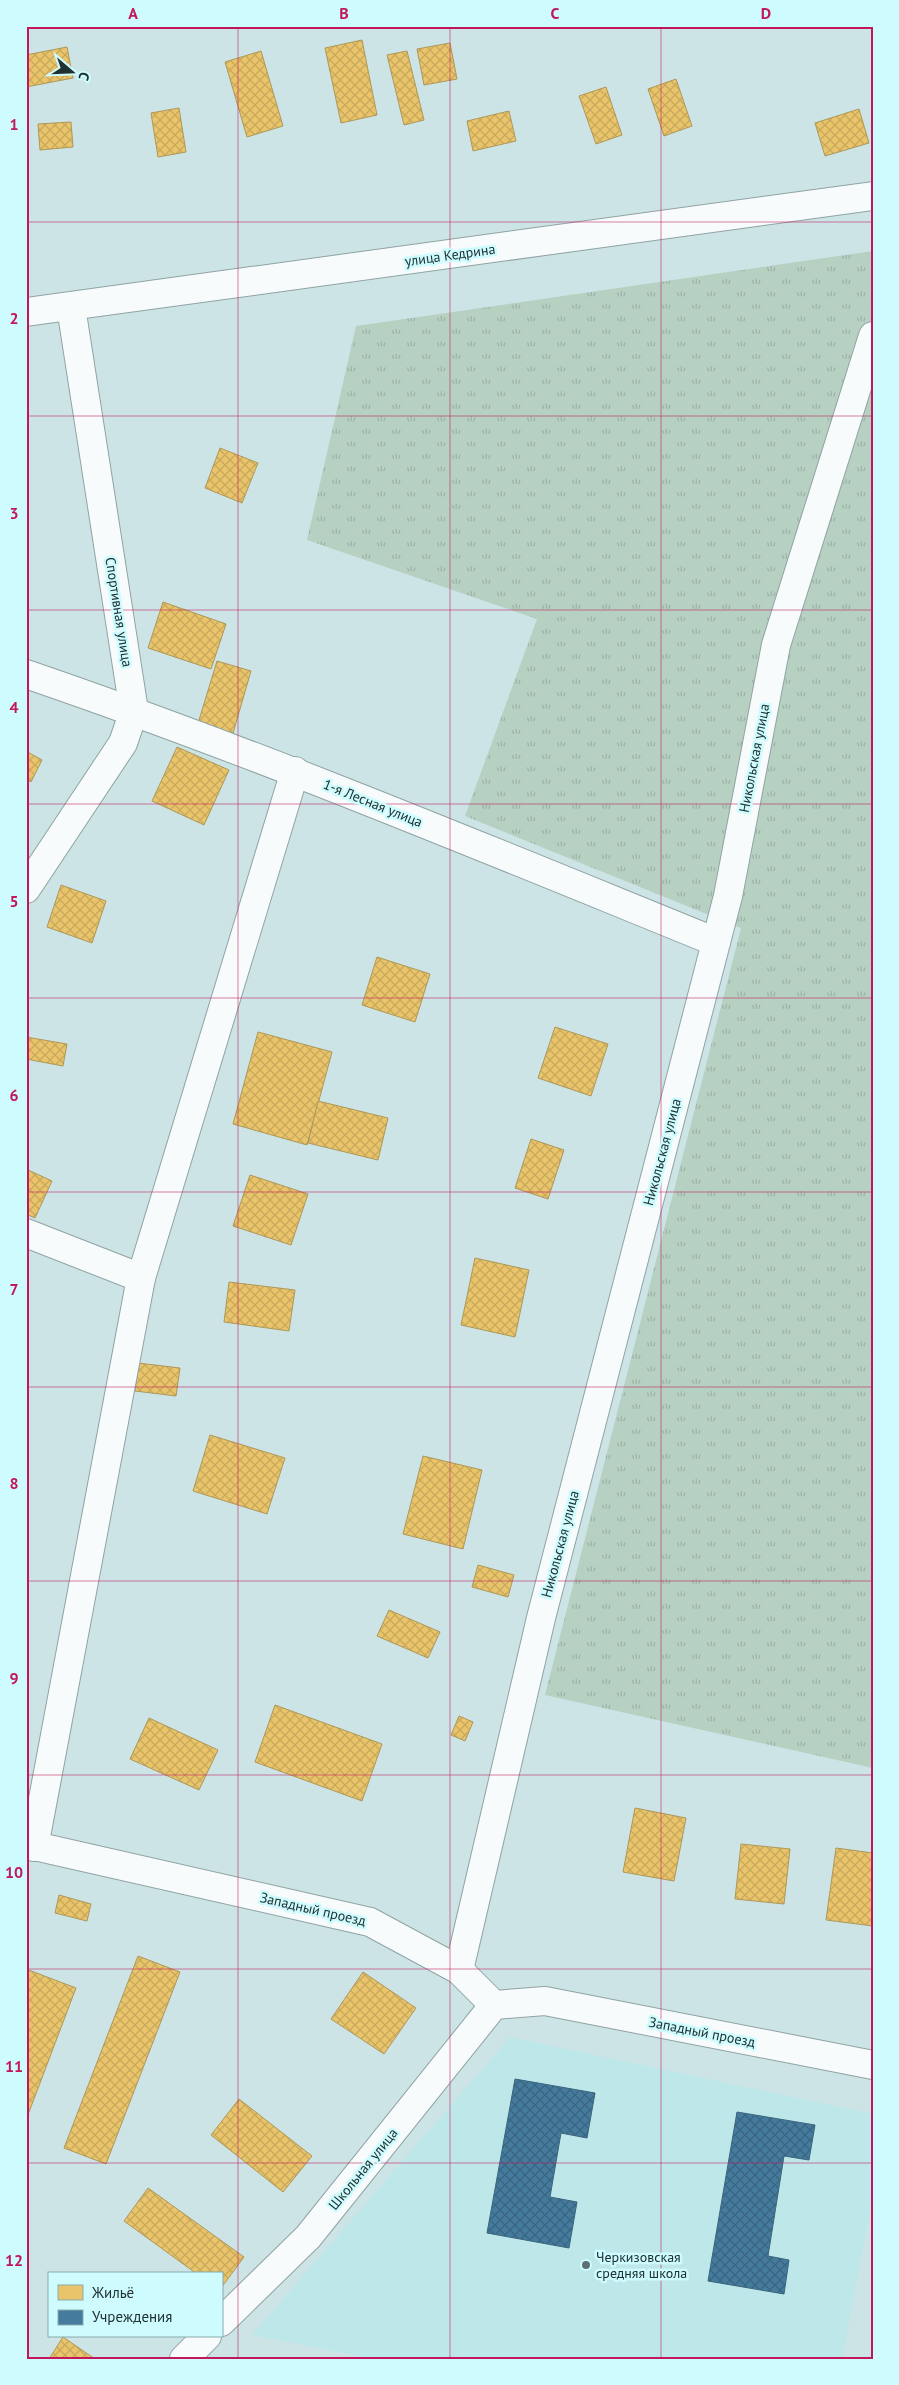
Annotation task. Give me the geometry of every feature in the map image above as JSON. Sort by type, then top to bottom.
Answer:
[{"type":"street","name":"улица Кедрина","points":[[26,312],[873,196]]},
{"type":"street","name":"Спортивная улица","points":[[26,889],[123,743],[134,711],[71,307]]},
{"type":"street","name":"Никольская улица","points":[[459,1970],[541,1618],[728,896],[776,645],[873,336]]},
{"type":"street","name":"1-я Лесная улица","points":[[26,674],[134,711],[295,771],[716,942]]},
{"type":"street","points":[[30,1845],[141,1278],[295,771]]},
{"type":"street","points":[[26,1233],[141,1278]]},
{"type":"street","name":"Западный проезд","points":[[30,1845],[370,1922],[459,1970],[494,2005],[545,2000],[873,2065]]},
{"type":"street","name":"Школьная улица","points":[[222,2321],[308,2238],[494,2005]]},
{"type":"street","points":[[184,2359],[205,2338]]},
{"type":"shaded area","name":"Черкизовская средняя школа","points":[[510,2037],[873,2114],[873,2195],[842,2359],[377,2359],[252,2335]]},
{"type":"green space","points":[[873,251],[873,1768],[545,1695],[741,928],[465,816],[537,619],[307,540],[356,326]]},
{"type":"building: Жильё","points":[[362,40],[377,115],[341,123],[325,48]]},
{"type":"building: Жильё","points":[[450,43],[457,79],[424,85],[417,49]]},
{"type":"building: Жильё","points":[[67,47],[73,78],[26,87],[26,55]]},
{"type":"building: Жильё","points":[[261,51],[283,126],[247,137],[225,62]]},
{"type":"building: Жильё","points":[[407,51],[424,120],[404,125],[387,55]]},
{"type":"building: Жильё","points":[[676,79],[692,126],[664,136],[648,89]]},
{"type":"building: Жильё","points":[[606,87],[622,135],[596,144],[579,96]]},
{"type":"building: Жильё","points":[[179,108],[186,152],[158,157],[151,113]]},
{"type":"building: Жильё","points":[[859,109],[869,143],[825,156],[815,123]]},
{"type":"building: Жильё","points":[[509,111],[516,141],[473,151],[467,121]]},
{"type":"building: Жильё","points":[[71,122],[73,147],[40,150],[38,124]]},
{"type":"building: Жильё","points":[[220,448],[258,463],[242,503],[205,488]]},
{"type":"building: Жильё","points":[[163,602],[226,624],[211,669],[148,648]]},
{"type":"building: Жильё","points":[[217,661],[251,671],[231,740],[196,730]]},
{"type":"building: Жильё","points":[[177,747],[229,770],[204,825],[152,801]]},
{"type":"building: Жильё","points":[[26,751],[42,760],[31,782],[26,779]]},
{"type":"building: Жильё","points":[[61,885],[106,901],[92,943],[47,927]]},
{"type":"building: Жильё","points":[[377,957],[430,974],[415,1022],[362,1005]]},
{"type":"building: Жильё","points":[[555,1027],[608,1044],[591,1096],[538,1078]]},
{"type":"building: Жильё","points":[[258,1032],[332,1052],[307,1145],[233,1124]]},
{"type":"building: Жильё","points":[[26,1037],[67,1044],[63,1066],[26,1059]]},
{"type":"building: Жильё","points":[[318,1101],[388,1118],[378,1160],[308,1143]]},
{"type":"building: Жильё","points":[[531,1139],[564,1150],[548,1199],[515,1188]]},
{"type":"building: Жильё","points":[[26,1169],[52,1181],[35,1218],[26,1214]]},
{"type":"building: Жильё","points":[[250,1175],[308,1194],[291,1245],[233,1226]]},
{"type":"building: Жильё","points":[[475,1258],[529,1270],[515,1337],[461,1325]]},
{"type":"building: Жильё","points":[[229,1282],[295,1290],[289,1331],[224,1322]]},
{"type":"building: Жильё","points":[[138,1363],[180,1368],[176,1396],[135,1391]]},
{"type":"building: Жильё","points":[[210,1435],[285,1458],[267,1514],[193,1491]]},
{"type":"building: Жильё","points":[[423,1456],[482,1470],[463,1549],[403,1534]]},
{"type":"building: Жильё","points":[[478,1565],[514,1575],[508,1597],[472,1587]]},
{"type":"building: Жильё","points":[[389,1610],[440,1632],[428,1658],[377,1636]]},
{"type":"building: Жильё","points":[[275,1705],[382,1744],[362,1801],[255,1762]]},
{"type":"building: Жильё","points":[[459,1716],[473,1722],[465,1741],[451,1735]]},
{"type":"building: Жильё","points":[[149,1718],[218,1750],[199,1790],[130,1759]]},
{"type":"building: Жильё","points":[[635,1808],[686,1818],[674,1881],[623,1872]]},
{"type":"building: Жильё","points":[[741,1844],[790,1849],[784,1904],[735,1899]]},
{"type":"building: Жильё","points":[[836,1848],[873,1853],[873,1926],[826,1920]]},
{"type":"building: Жильё","points":[[59,1895],[91,1904],[87,1921],[55,1913]]},
{"type":"building: Жильё","points":[[138,1956],[180,1972],[106,2164],[64,2148]]},
{"type":"building: Жильё","points":[[26,1969],[76,1988],[26,2120]]},
{"type":"building: Жильё","points":[[363,1972],[416,2008],[384,2054],[331,2019]]},
{"type":"building: Жильё","points":[[239,2099],[312,2156],[283,2192],[211,2135]]},
{"type":"building: Жильё","points":[[148,2188],[244,2257],[222,2287],[222,2272],[194,2272],[124,2221]]},
{"type":"building: Жильё","points":[[62,2338],[64,2338],[95,2359],[49,2359]]},
{"type":"building: Учреждения","points":[[515,2079],[595,2093],[587,2138],[561,2133],[550,2197],[577,2202],[569,2248],[487,2233]]},
{"type":"building: Учреждения","points":[[737,2112],[815,2125],[809,2160],[784,2156],[768,2256],[789,2260],[784,2294],[708,2281]]},
{"type":"place","name":"Черкизовская средняя школа","points":[[586,2265]]}]
